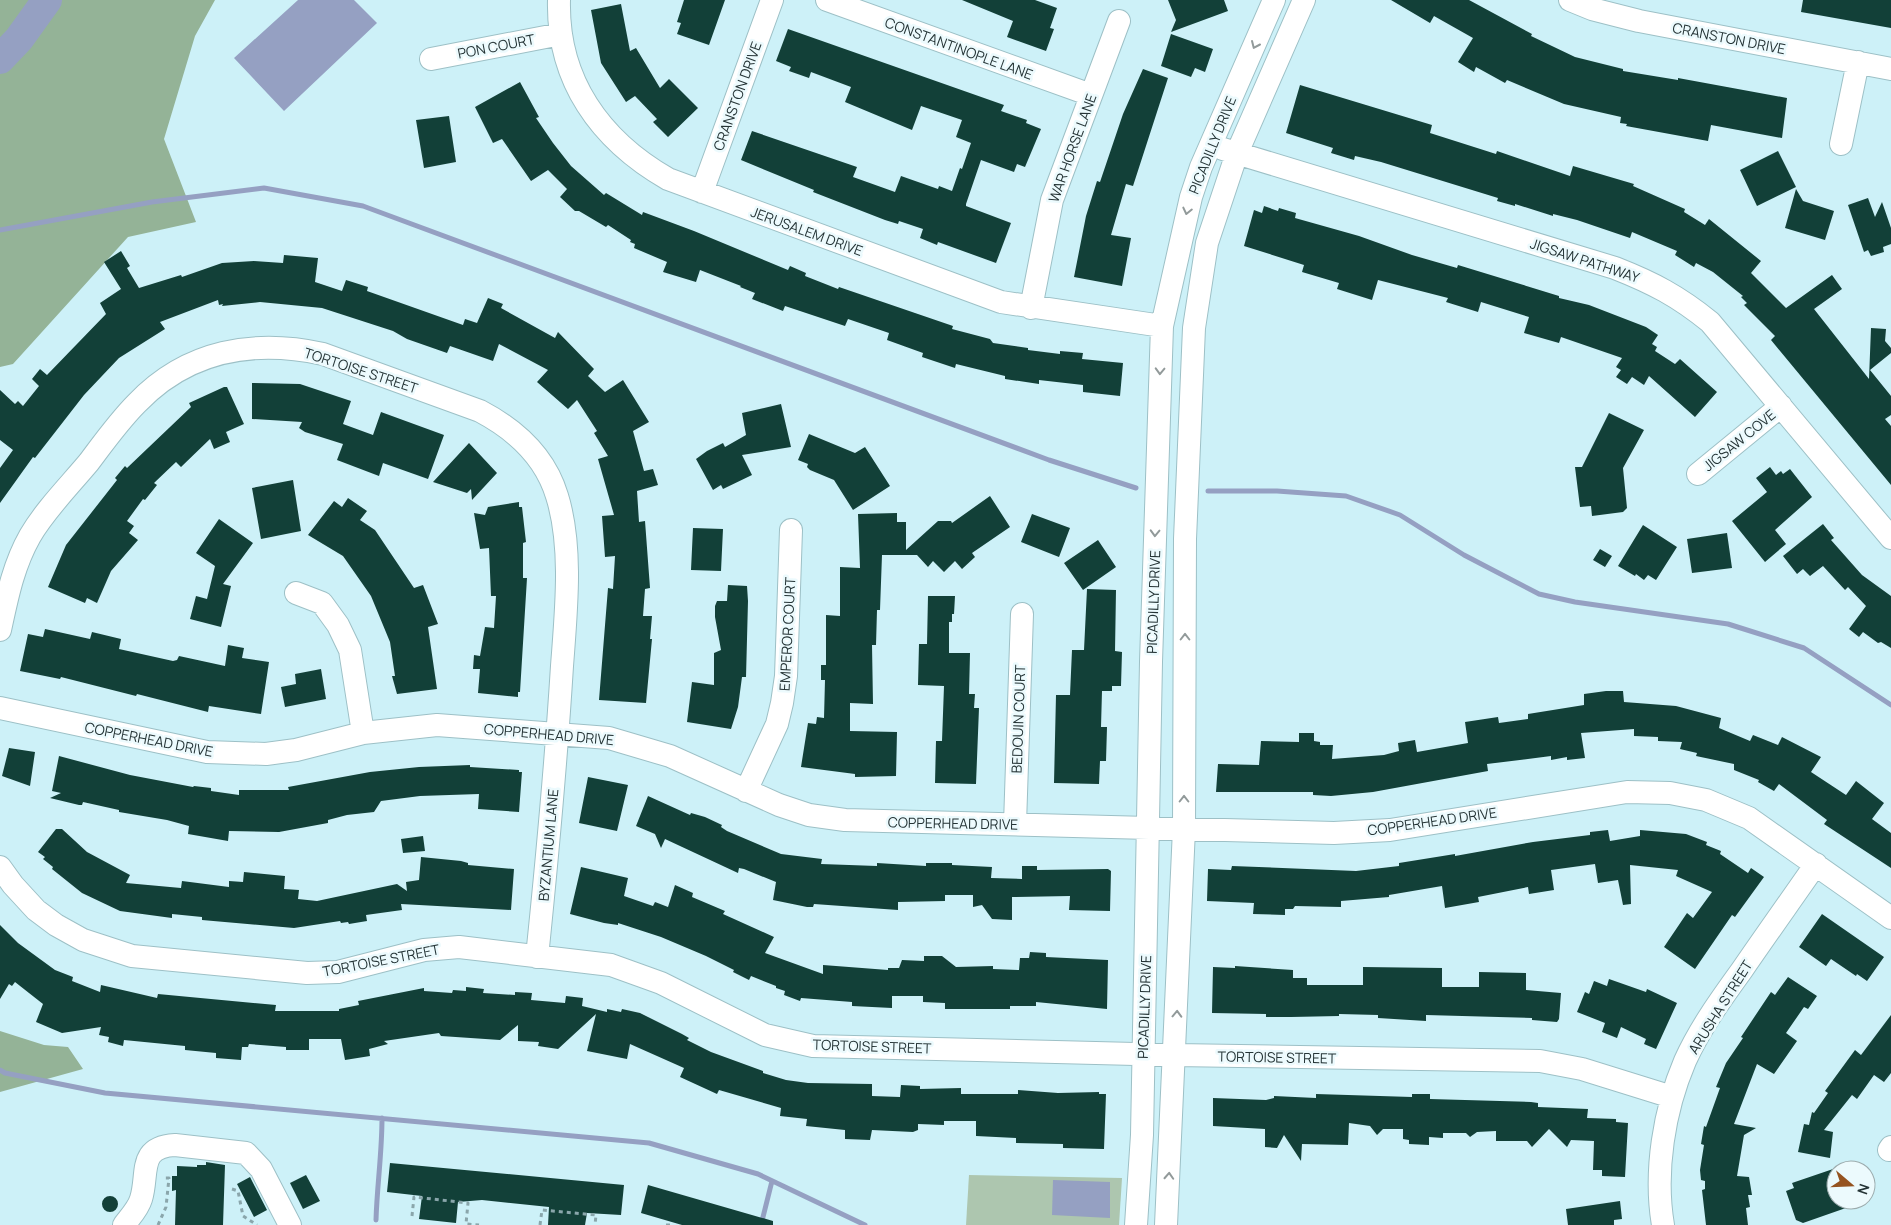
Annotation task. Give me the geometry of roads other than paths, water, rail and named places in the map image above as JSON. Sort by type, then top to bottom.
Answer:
[{"type":"street","name":"JERUSALEM DRIVE","points":[[559,0],[561,34],[567,62],[586,104],[604,129],[643,164],[668,178],[982,296],[1031,308],[1162,326]]},
{"type":"street","name":"CRANSTON DRIVE","points":[[702,192],[772,0]]},
{"type":"street","name":"CONSTANTINOPLE LANE","points":[[826,0],[1091,95]]},
{"type":"street","name":"PICADILLY DRIVE","points":[[1136,1225],[1142,1135],[1142,1053],[1149,827],[1151,662],[1162,326],[1190,197],[1210,146],[1274,0]]},
{"type":"street","name":"PICADILLY DRIVE","points":[[1166,1225],[1184,829],[1185,539],[1194,328],[1207,243],[1237,153],[1304,0]]},
{"type":"street","name":"CRANSTON DRIVE","points":[[1570,0],[1592,9],[1639,21],[1891,69]]},
{"type":"street","name":"WAR HORSE LANE","points":[[1031,308],[1052,200],[1119,21]]},
{"type":"street","name":"PON COURT","points":[[431,59],[561,34]]},
{"type":"street","points":[[1840,144],[1858,62]]},
{"type":"street","name":"JIGSAW PATHWAY","points":[[1210,146],[1615,268],[1653,282],[1685,302],[1710,322],[1891,538]]},
{"type":"street","name":"TORTOISE STREET","points":[[0,630],[14,570],[30,536],[137,402],[176,372],[216,355],[268,347],[296,348],[323,354],[480,411],[502,423],[521,438],[538,456],[549,475],[557,495],[565,546],[566,599],[558,734]]},
{"type":"street","name":"JIGSAW COVE","points":[[1698,474],[1781,406]]},
{"type":"street","name":"EMPEROR COURT","points":[[746,791],[777,724],[782,703],[786,676],[792,530]]},
{"type":"street","points":[[296,593],[322,603],[338,625],[350,650],[363,733]]},
{"type":"street","name":"BEDOUIN COURT","points":[[1015,824],[1022,614]]},
{"type":"street","name":"COPPERHEAD DRIVE","points":[[0,708],[207,752],[234,754],[266,754],[296,750],[363,733],[437,725],[609,738],[670,756],[746,791],[809,815],[845,820],[1334,833],[1390,830],[1593,796],[1627,792],[1670,793],[1706,800],[1749,818],[1891,918]]},
{"type":"street","name":"BYZANTIUM LANE","points":[[537,957],[558,734]]},
{"type":"street","name":"ARUSHA STREET","points":[[1663,1225],[1660,1181],[1662,1155],[1672,1097],[1685,1061],[1710,1016],[1816,864]]},
{"type":"street","name":"TORTOISE STREET","points":[[0,867],[12,885],[36,910],[56,925],[83,940],[132,956],[307,973],[338,972],[424,950],[460,947],[611,966],[661,983],[765,1035],[813,1046],[1175,1055],[1540,1061],[1582,1069],[1672,1097]]},
{"type":"street","points":[[124,1225],[140,1203],[146,1163],[149,1157],[165,1145],[246,1153],[261,1169],[290,1225]]},
{"type":"water","points":[[298,0],[354,0],[377,23],[284,111],[234,58]]},
{"type":"water","points":[[1053,1180],[1110,1182],[1110,1218],[1052,1215]]},
{"type":"waterway","points":[[0,59],[19,39],[47,0]]},
{"type":"waterway","points":[[0,230],[152,202],[264,188],[363,206],[1049,460],[1136,488]]},
{"type":"waterway","points":[[1208,491],[1277,491],[1346,496],[1400,515],[1464,555],[1539,594],[1575,602],[1728,624],[1804,648],[1891,705]]},
{"type":"waterway","points":[[0,1070],[5,1073],[105,1093],[649,1143],[758,1174],[865,1225]]},
{"type":"waterway","points":[[376,1220],[382,1118]]},
{"type":"waterway","points":[[761,1225],[772,1181]]}]
